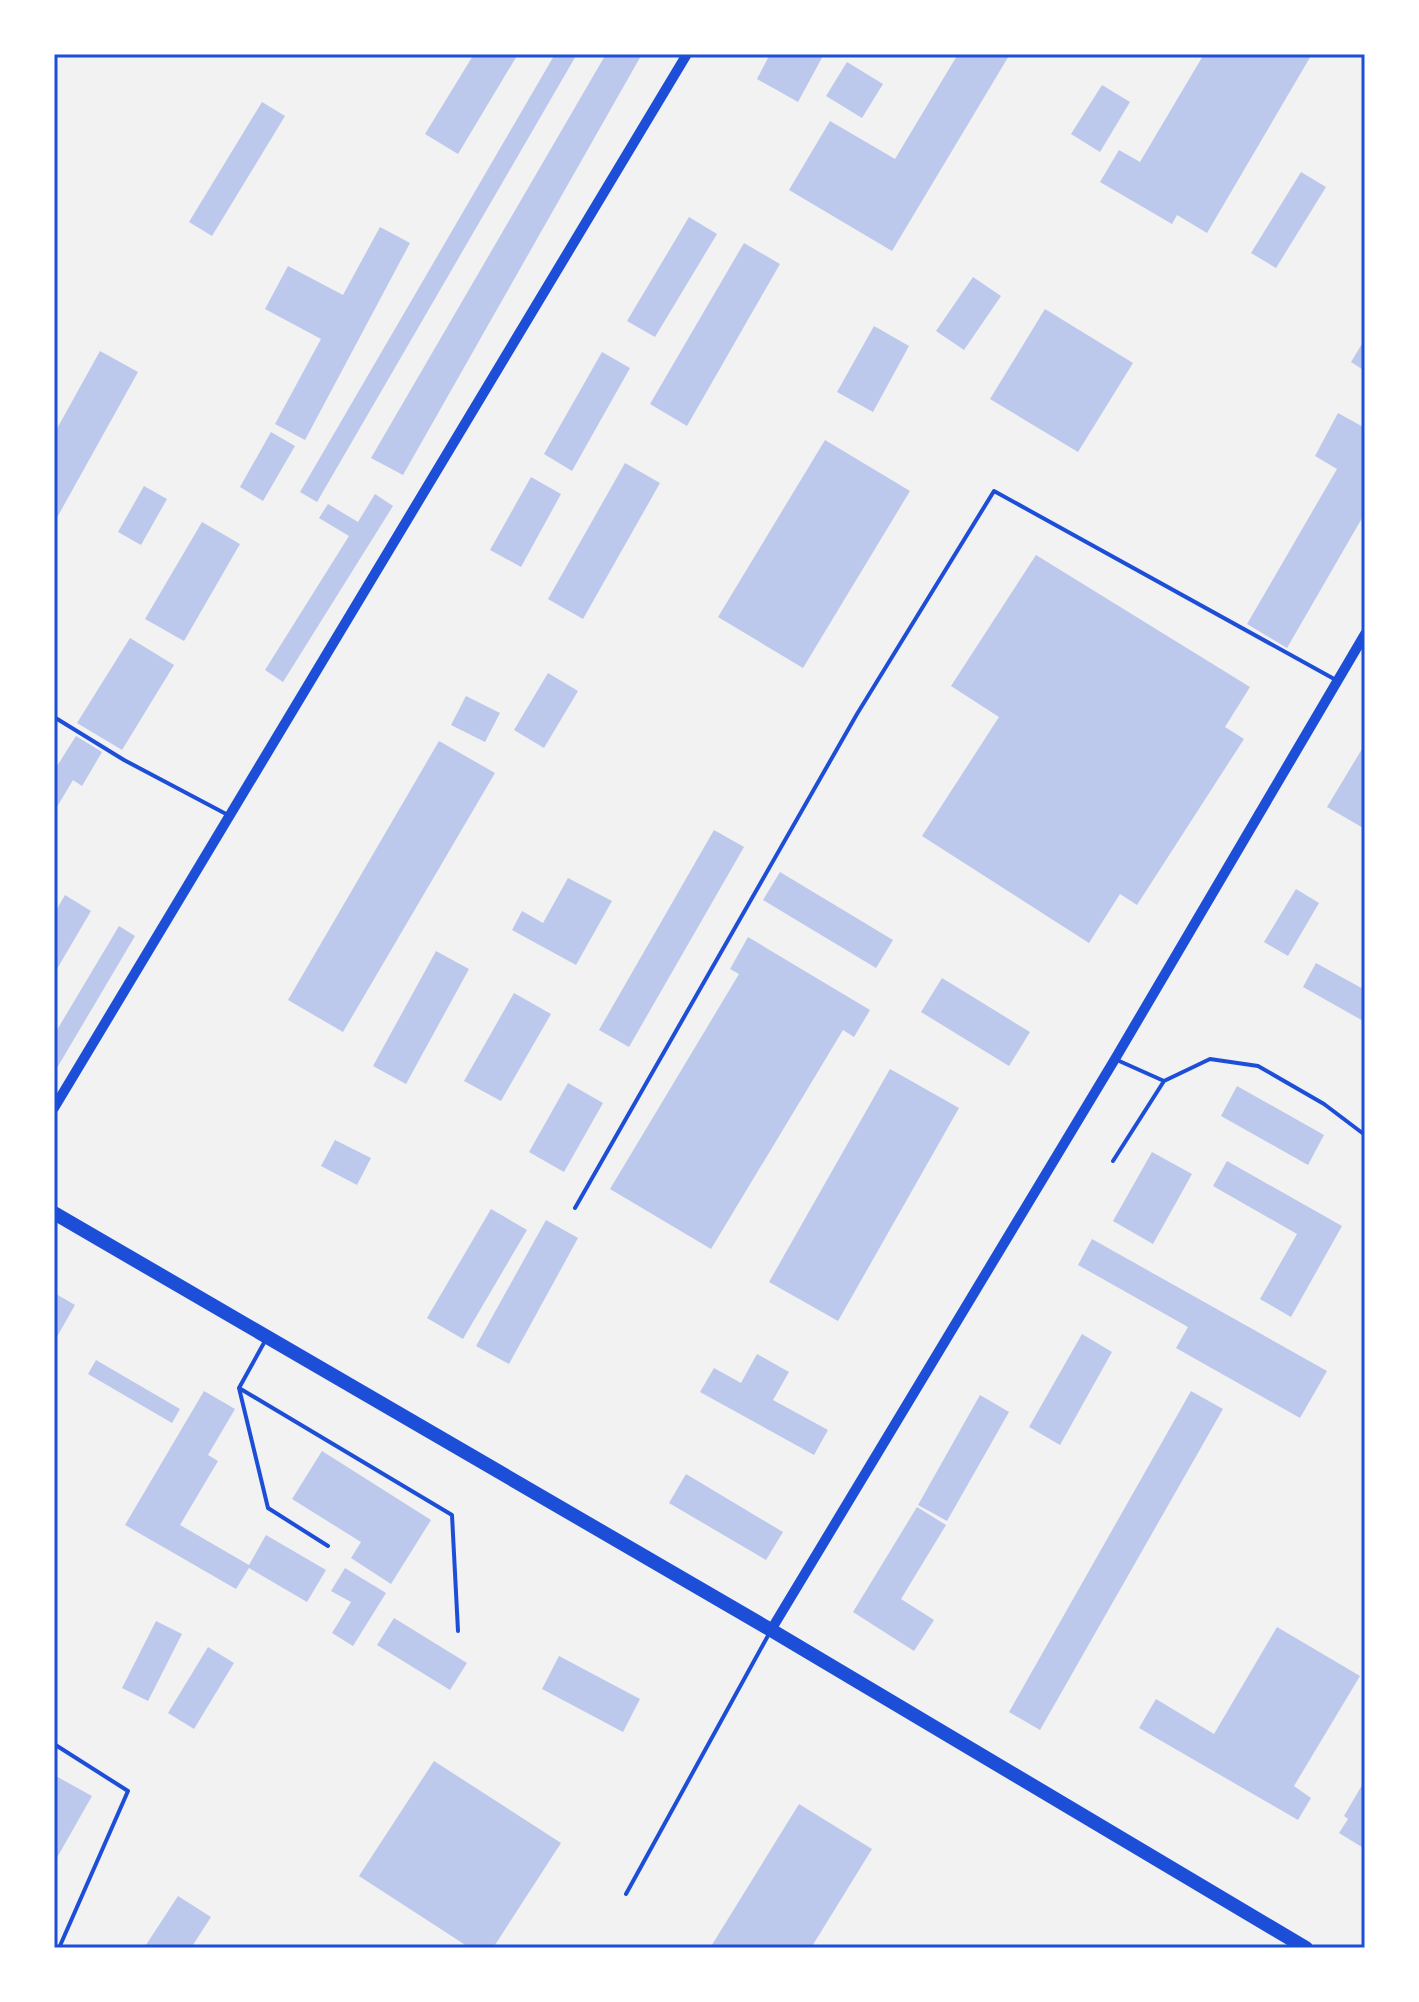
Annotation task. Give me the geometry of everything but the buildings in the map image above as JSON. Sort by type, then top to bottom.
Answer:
[{"type":"main road","points":[[54,1213],[771,1630],[1306,1948]]},
{"type":"street","points":[[54,1108],[687,54]]},
{"type":"street","points":[[771,1630],[1115,1059],[1336,680],[1363,641]]},
{"type":"lane","points":[[575,1208],[857,714],[994,491],[1336,680]]},
{"type":"lane","points":[[54,717],[124,760],[231,817]]},
{"type":"lane","points":[[1115,1059],[1164,1081]]},
{"type":"lane","points":[[1113,1161],[1164,1081],[1210,1059],[1258,1066],[1324,1104],[1365,1134]]},
{"type":"lane","points":[[266,1339],[239,1388],[268,1508],[328,1546]]},
{"type":"lane","points":[[239,1388],[452,1515],[458,1631]]},
{"type":"lane","points":[[626,1894],[771,1630]]},
{"type":"lane","points":[[54,1744],[128,1791],[59,1948]]}]
